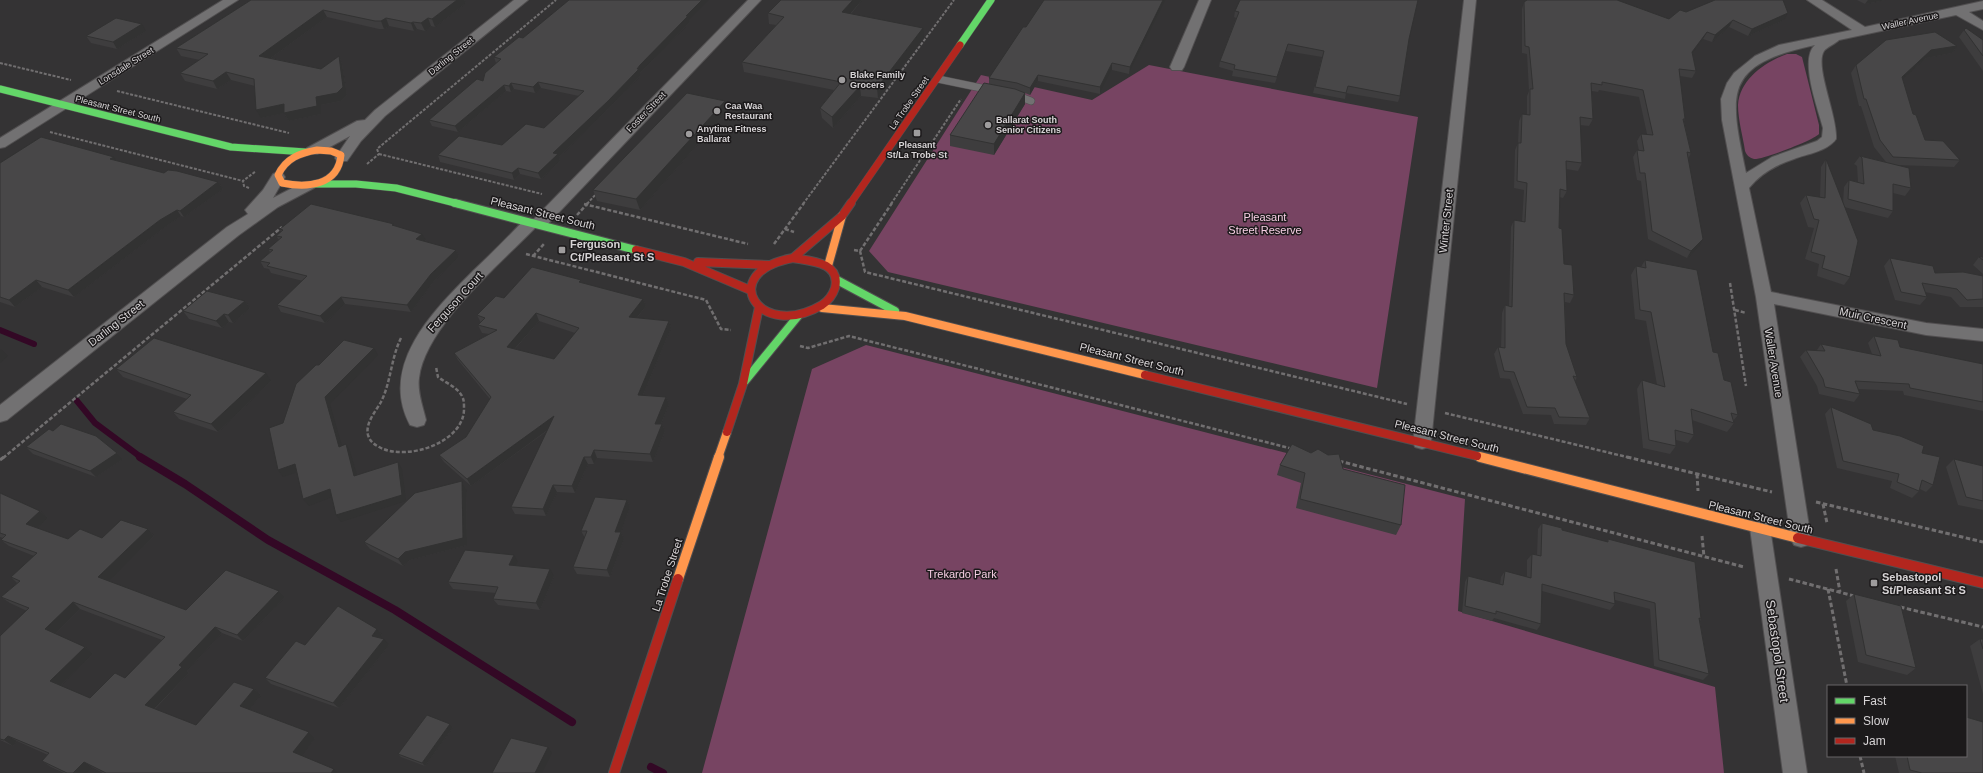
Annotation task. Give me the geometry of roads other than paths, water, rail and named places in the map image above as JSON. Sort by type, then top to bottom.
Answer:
[{"type":"street","name":"Lonsdale Street","points":[[0,144],[232,0]]},
{"type":"street","name":"Darling Street","points":[[344,160],[356,138],[380,113],[522,0]]},
{"type":"street","name":"Foster Street","points":[[535,223],[755,0]]},
{"type":"street","name":"La Trobe Street","points":[[793,258],[842,216],[990,0]]},
{"type":"street","points":[[1177,66],[1205,0]]},
{"type":"street","name":"Winter Street","points":[[1422,442],[1470,0]]},
{"type":"street","points":[[1813,0],[1863,30]]},
{"type":"street","name":"Waller Avenue","points":[[1801,539],[1764,296],[1741,188],[1728,111],[1730,92],[1738,78],[1751,64],[1767,54],[1810,42],[1983,5]]},
{"type":"street","points":[[1959,10],[1983,26]]},
{"type":"street","name":"Waller Avenue","points":[[1741,188],[1748,178],[1758,169],[1822,144],[1829,138],[1830,128],[1814,59],[1818,49],[1827,42],[1838,37]]},
{"type":"street","name":"Pleasant Street South","points":[[0,89],[231,147],[331,151],[338,153],[344,160]]},
{"type":"street","name":"Darling Street","points":[[309,151],[380,113]]},
{"type":"street","name":"Pleasant Street South","points":[[231,147],[251,157]]},
{"type":"street","points":[[276,174],[286,162],[309,151]]},
{"type":"street","points":[[312,185],[336,172],[344,160]]},
{"type":"street","name":"Pleasant Street South","points":[[276,174],[282,183],[288,185],[356,184],[396,188],[684,262],[750,290]]},
{"type":"street","name":"Darling Street","points":[[233,231],[266,197],[276,174]]},
{"type":"street","name":"Pleasant Street South","points":[[371,176],[396,188]]},
{"type":"street","name":"Darling Street","points":[[0,415],[233,231],[273,204],[312,185]]},
{"type":"street","name":"La Trobe Street","points":[[828,266],[842,216]]},
{"type":"street","name":"Ferguson Court","points":[[417,420],[410,378],[417,352],[427,332],[448,307],[535,223]]},
{"type":"street","points":[[793,258],[812,259],[828,266],[834,272],[837,280],[836,290],[831,299],[822,308],[798,316],[776,315],[759,307],[754,302],[750,290],[756,276],[770,265],[793,258]]},
{"type":"street","name":"Pleasant Street South","points":[[684,262],[770,265]]},
{"type":"street","name":"Pleasant Street South","points":[[837,280],[905,316]]},
{"type":"street","name":"Muir Crescent","points":[[1764,296],[1926,329],[1983,335]]},
{"type":"street","name":"La Trobe Street","points":[[614,773],[743,384],[759,307]]},
{"type":"street","name":"Pleasant Street South","points":[[822,308],[905,316],[1422,442],[1801,539],[1983,583]]},
{"type":"street","name":"La Trobe Street","points":[[743,384],[798,316]]},
{"type":"street","name":"Sebastopol Street","points":[[1760,528],[1795,773]]},
{"type":"lane","points":[[938,78],[1000,92]]},
{"type":"lane","points":[[1008,93],[1031,101]]},
{"type":"waterway","points":[[0,330],[34,344]]},
{"type":"waterway","points":[[77,401],[95,423],[142,458]]},
{"type":"waterway","points":[[140,457],[185,484],[268,540],[395,610],[572,722]]},
{"type":"waterway","points":[[651,767],[663,773]]},
{"type":"place","name":"Blake Family Grocers","points":[[842,80]]},
{"type":"place","name":"Caa Waa Restaurant","points":[[717,111]]},
{"type":"place","name":"Ballarat South Senior Citizens","points":[[988,125]]},
{"type":"place","name":"Pleasant St/La Trobe St","points":[[917,133]]},
{"type":"place","name":"Anytime Fitness Ballarat","points":[[689,134]]},
{"type":"place","name":"Ferguson Ct/Pleasant St S","points":[[562,250]]},
{"type":"place","name":"Sebastopol St/Pleasant St S","points":[[1874,583]]},
{"type":"park label","name":"Pleasant Street Reserve","points":[[1265,223]]},
{"type":"park label","name":"Trekardo Park","points":[[962,574]]}]
